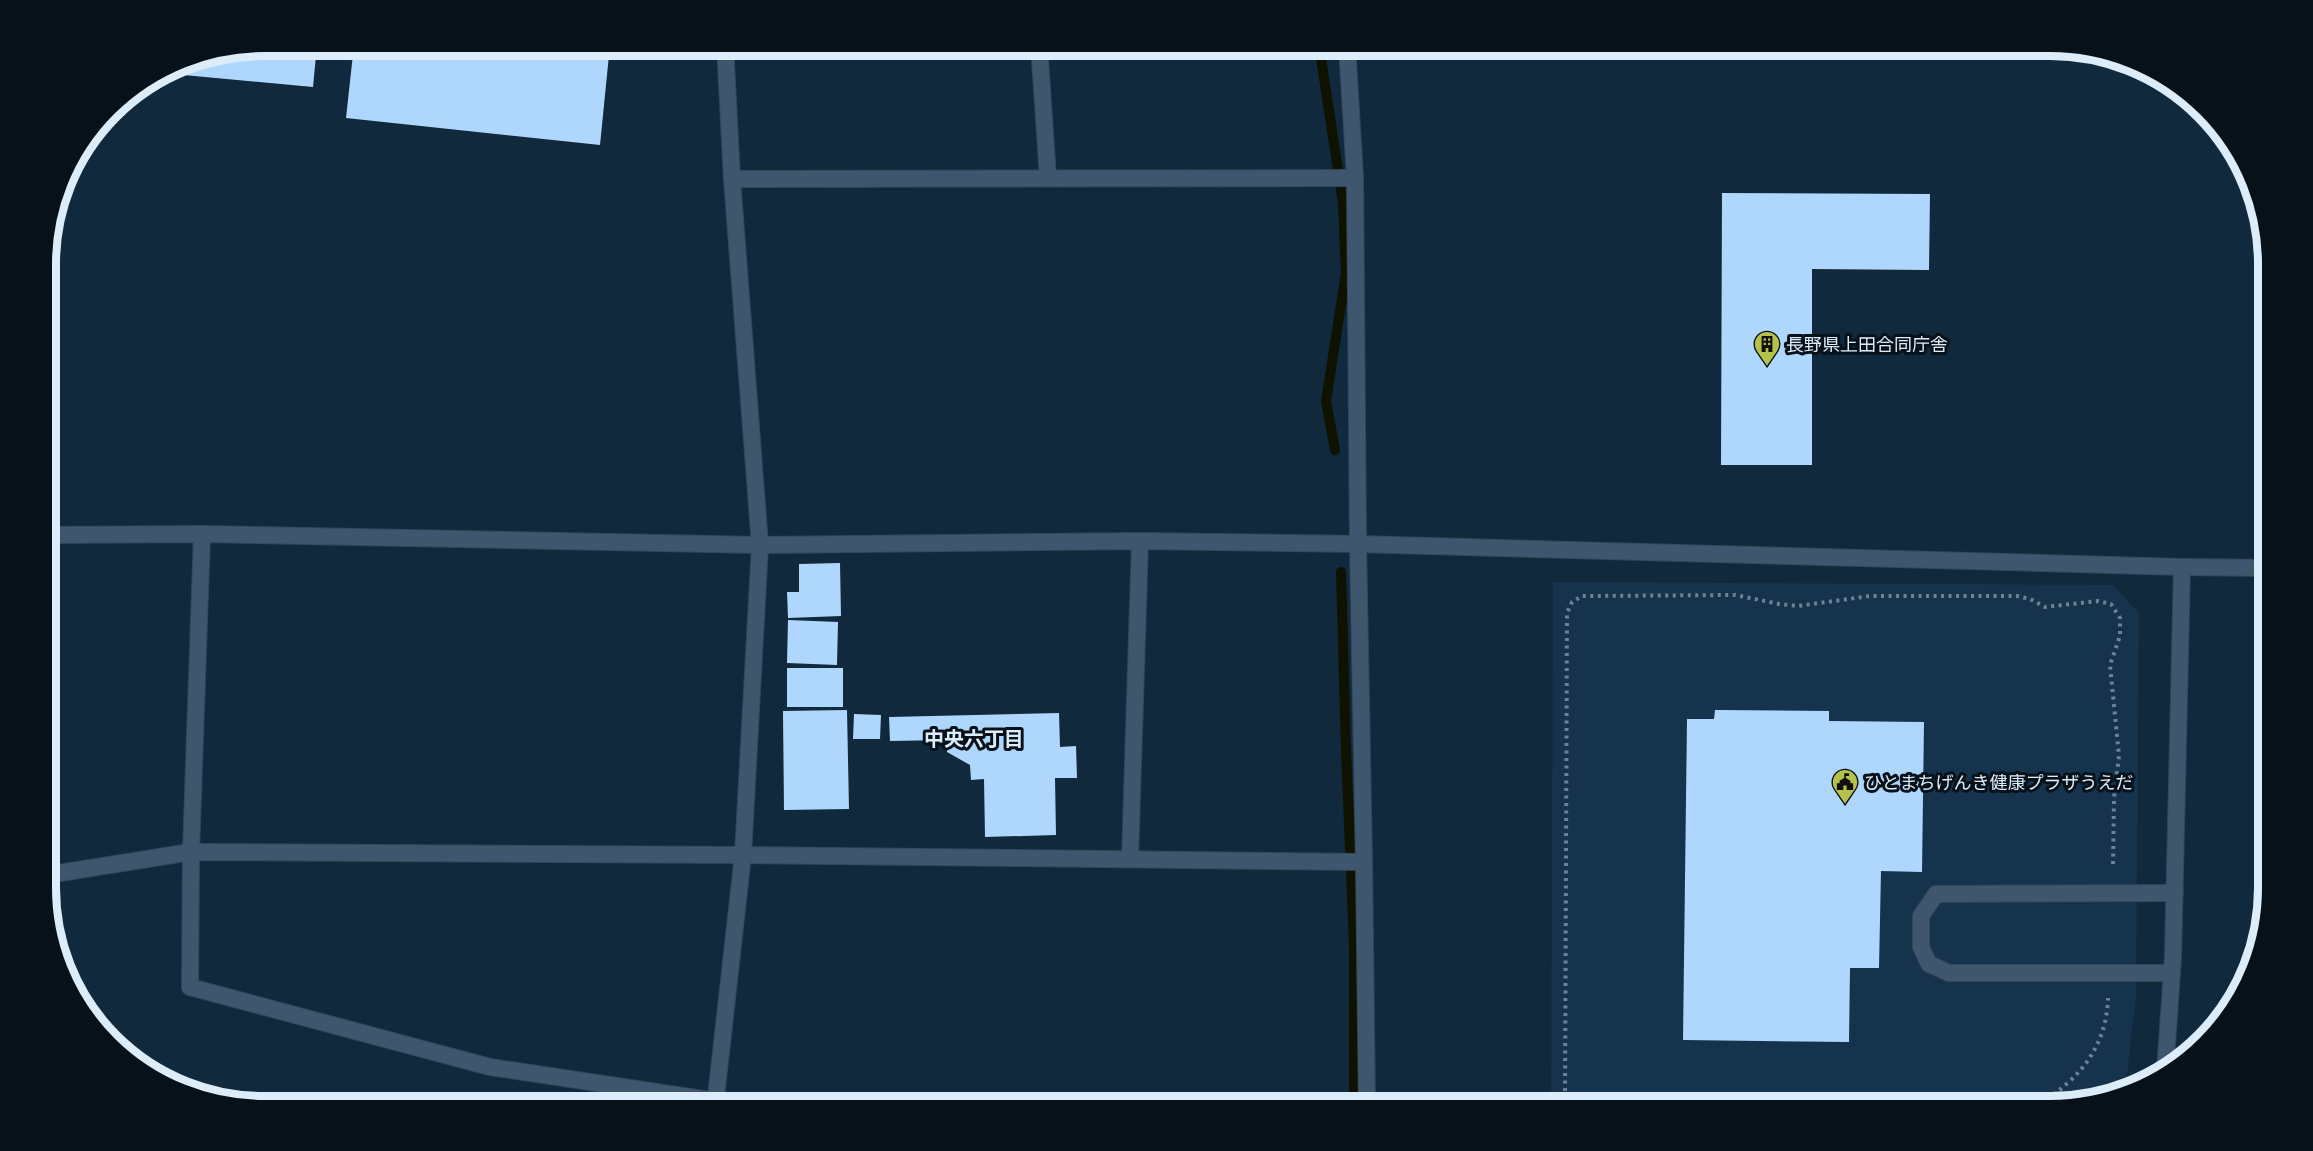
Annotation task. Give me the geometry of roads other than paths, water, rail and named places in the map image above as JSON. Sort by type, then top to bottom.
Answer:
[{"type":"street","points":[[717,1096],[743,855],[760,545],[732,179],[726,56]]},
{"type":"street","points":[[1040,56],[1048,178]]},
{"type":"street","points":[[1348,56],[1355,178],[1366,1095]]},
{"type":"street","points":[[732,179],[1355,178]]},
{"type":"street","points":[[202,534],[191,852],[190,987],[490,1066],[667,1096]]},
{"type":"street","points":[[56,535],[202,534],[760,545],[1140,541],[1358,544],[2258,568]]},
{"type":"street","points":[[1130,859],[1140,541]]},
{"type":"street","points":[[2165,1060],[2172,973],[2175,893],[2182,567]]},
{"type":"street","points":[[56,874],[191,852],[1364,862]]},
{"type":"street","points":[[2172,973],[1948,973],[1929,964],[1921,947],[1922,916],[1936,894],[2175,893]]},
{"type":"waterway","points":[[1321,56],[1343,203],[1346,273],[1326,401],[1335,450]]},
{"type":"waterway","points":[[1341,572],[1354,944],[1354,1095]]},
{"type":"place","name":"長野県上田合同庁舎","points":[[1767,367]]},
{"type":"place","name":"ひとまちげんき健康プラザうえだ","points":[[1845,805]]},
{"type":"district","name":"中央六丁目","points":[[974,739]]}]
